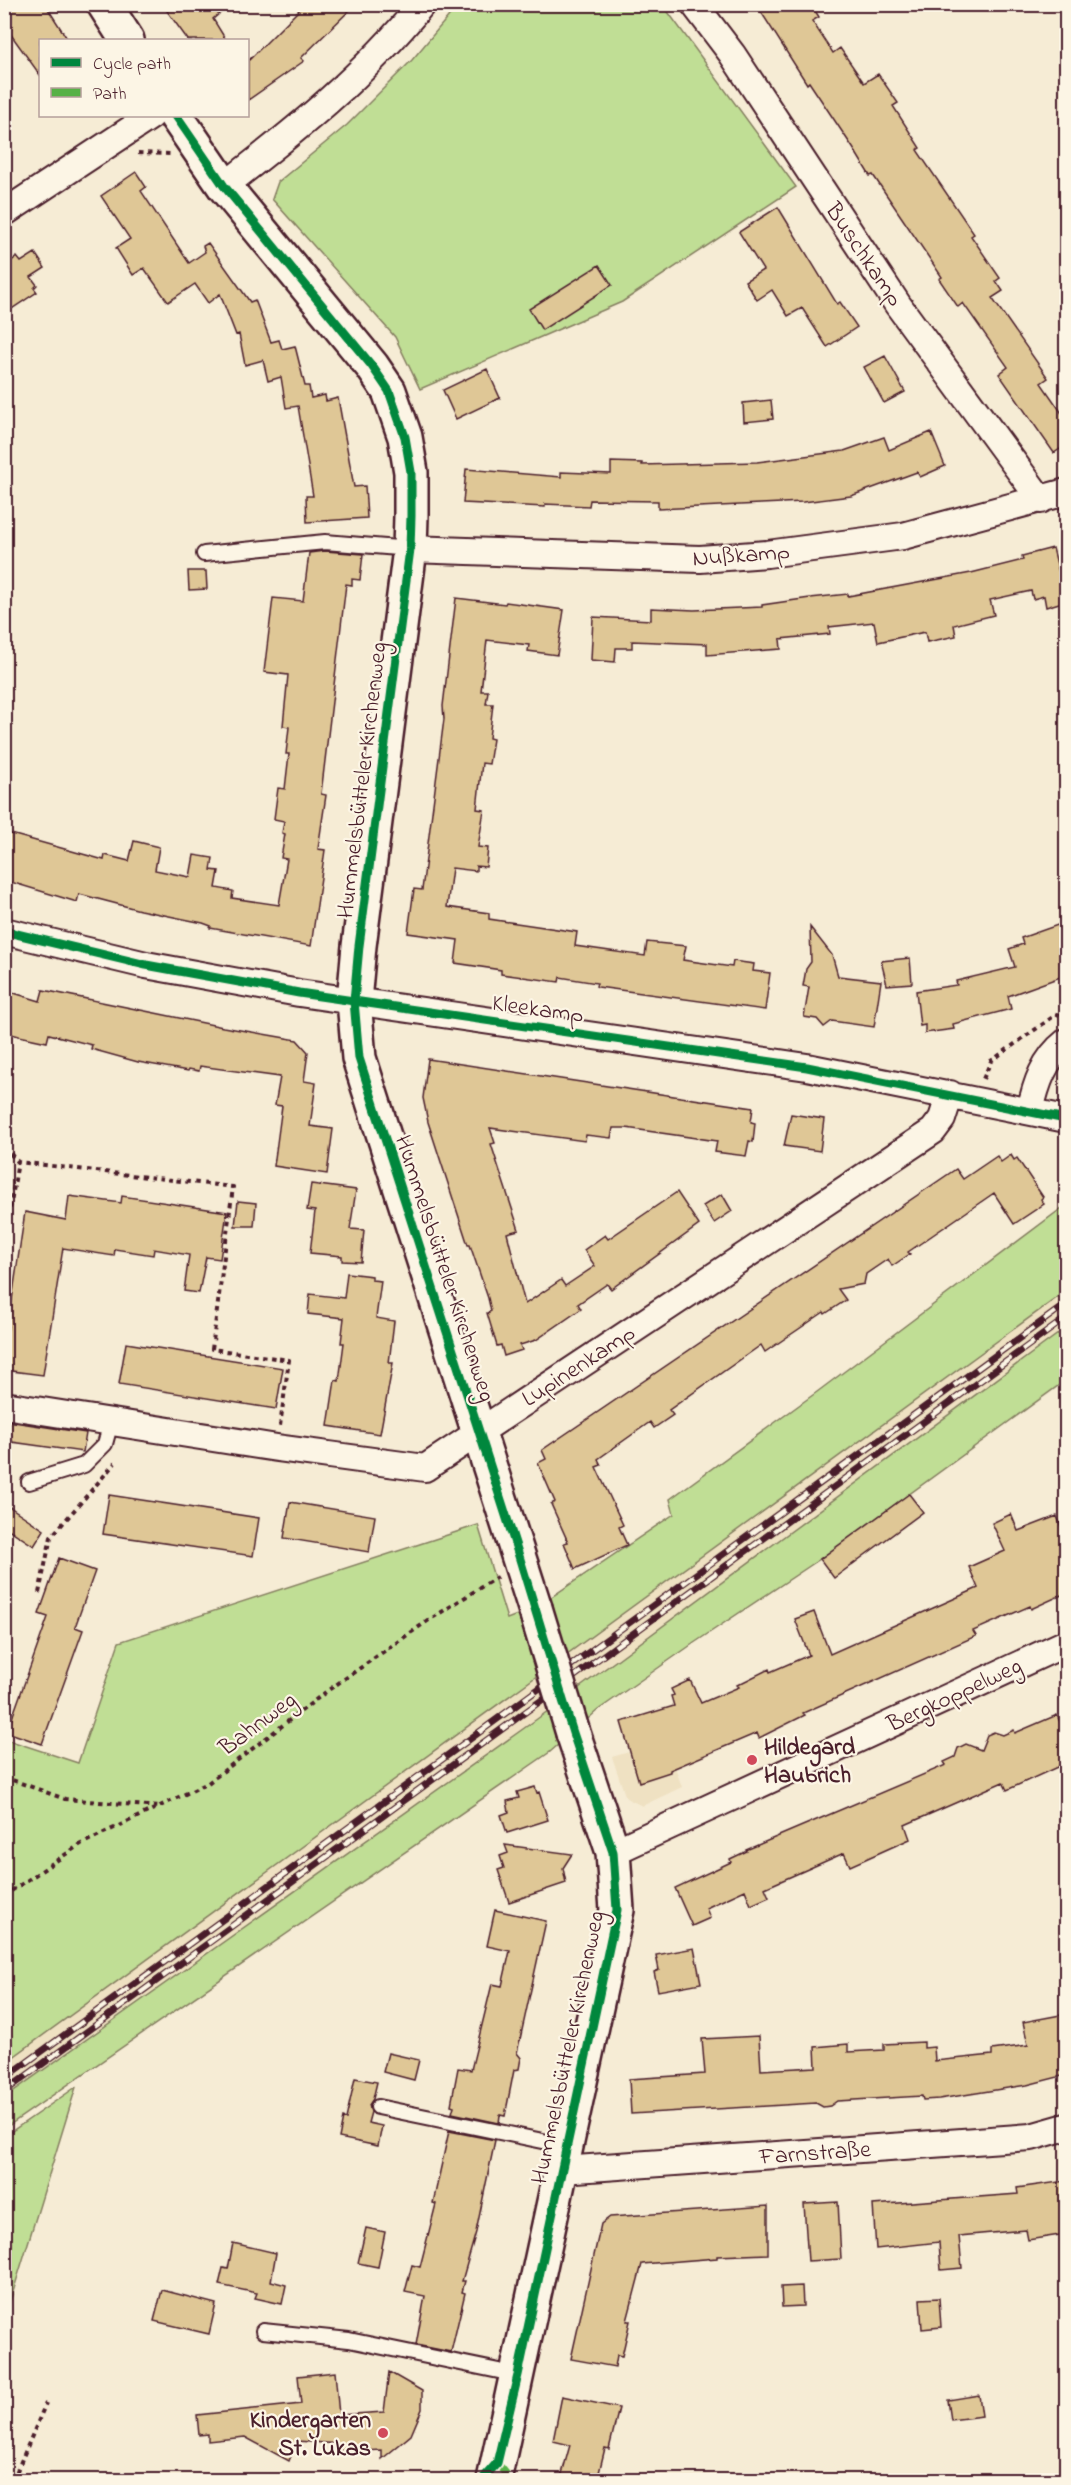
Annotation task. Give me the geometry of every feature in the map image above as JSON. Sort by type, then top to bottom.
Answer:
[{"type":"street","points":[[104,4],[126,39]]},
{"type":"street","points":[[224,186],[306,123],[392,41],[422,4]]},
{"type":"street","name":"Buschkamp","points":[[694,4],[732,54],[898,305],[1041,500]]},
{"type":"street","points":[[4,213],[149,117]]},
{"type":"street","name":"Hummelsbütteler Kirchenweg","points":[[177,117],[224,186],[372,366],[388,392],[405,437],[411,472],[410,549],[354,1001],[359,1058],[522,1563],[573,1733],[613,1852],[617,1910],[494,2481]]},
{"type":"street","name":"Nußkamp","points":[[410,549],[699,559],[756,555],[903,536],[1066,492]]},
{"type":"street","name":"Kleekamp","points":[[4,931],[146,965],[354,1001],[807,1067],[1066,1119]]},
{"type":"street","points":[[1030,1111],[1042,1071],[1050,1057],[1066,1042]]},
{"type":"street","name":"Lupinenkamp","points":[[4,1404],[277,1448],[424,1468],[933,1131],[942,1119],[950,1094]]},
{"type":"street","name":"Bergkoppelweg","points":[[613,1852],[1066,1643]]},
{"type":"street","name":"Farnstraße","points":[[564,2158],[1031,2137],[1066,2127]]},
{"type":"lane","points":[[204,554],[325,542],[410,549]]},
{"type":"lane","points":[[29,1482],[84,1466],[105,1444],[117,1422]]},
{"type":"lane","points":[[378,2108],[564,2158]]},
{"type":"lane","points":[[263,2331],[349,2340],[518,2375]]},
{"type":"path","points":[[96,151],[203,156]]},
{"type":"path","points":[[975,1099],[991,1061],[1057,1014],[1066,1018]]},
{"type":"path","points":[[4,1147],[18,1162],[233,1187],[212,1350],[289,1360],[277,1448]]},
{"type":"path","points":[[4,1244],[18,1162]]},
{"type":"path","points":[[39,1593],[51,1537],[117,1460],[117,1422]]},
{"type":"path","points":[[4,1777],[65,1799],[162,1807]]},
{"type":"path","points":[[13,2481],[46,2403]]},
{"type":"shaded area","points":[[1066,1291],[1066,1328],[537,1719],[5,2098],[4,2063]]},
{"type":"shaded area","points":[[5,1582],[9,1627],[5,1656]]},
{"type":"shaded area","points":[[666,1741],[682,1787],[642,1806],[626,1798],[612,1757]]},
{"type":"green space","points":[[459,4],[663,5],[796,187],[622,302],[420,389],[395,337],[272,199],[278,182],[347,125],[412,60]]},
{"type":"green space","points":[[1066,1205],[1066,1291],[5,2063],[5,1739],[78,1763],[119,1642],[478,1525],[507,1619],[535,1608],[674,1514],[670,1499]]},
{"type":"green space","points":[[1066,1328],[1066,1380],[820,1559],[598,1710],[550,1752],[5,2128],[4,2098],[537,1719]]},
{"type":"green space","points":[[76,2087],[5,2318],[5,2136]]},
{"type":"building","points":[[11,4],[45,4],[67,39],[39,39],[39,74],[4,25],[4,14]]},
{"type":"building","points":[[162,4],[231,4],[213,19],[225,39],[187,39]]},
{"type":"building","points":[[305,4],[356,4],[301,58],[304,61],[249,99],[249,60]]},
{"type":"building","points":[[756,4],[811,4],[819,17],[812,21],[833,53],[840,48],[864,83],[878,74],[898,103],[893,106],[920,148],[917,150],[974,234],[971,236],[1000,278],[996,281],[1003,291],[992,298],[1048,378],[1041,383],[1066,419],[1066,445],[1054,453],[999,374],[1008,367],[963,303],[958,307],[939,279],[942,277],[873,175],[870,176],[809,82],[807,84]]},
{"type":"building","points":[[136,172],[146,187],[141,191],[189,263],[205,252],[203,246],[208,243],[250,302],[255,300],[271,342],[279,340],[282,349],[295,346],[305,386],[309,386],[311,398],[325,395],[326,401],[338,398],[354,487],[365,486],[367,518],[307,522],[306,496],[313,496],[298,406],[286,408],[281,377],[268,381],[263,360],[245,365],[239,334],[236,335],[220,294],[208,303],[195,284],[168,302],[144,268],[133,275],[116,248],[130,239],[101,196]]},
{"type":"building","points":[[778,207],[837,304],[840,302],[857,327],[827,347],[802,308],[788,316],[772,290],[757,300],[745,281],[763,270],[739,232]]},
{"type":"building","points":[[35,253],[45,268],[31,277],[37,285],[34,288],[37,292],[4,314],[4,266],[17,257],[21,262]]},
{"type":"building","points":[[599,265],[612,285],[542,330],[529,309]]},
{"type":"building","points":[[885,356],[905,392],[884,403],[864,367]]},
{"type":"building","points":[[487,369],[500,398],[456,419],[443,390]]},
{"type":"building","points":[[771,400],[773,419],[744,422],[743,403]]},
{"type":"building","points":[[931,432],[945,466],[920,477],[917,472],[851,496],[803,502],[658,509],[658,501],[590,500],[589,506],[545,504],[545,507],[463,503],[466,469],[561,477],[561,472],[611,474],[611,462],[642,463],[642,465],[757,462],[844,451],[884,437],[889,450]]},
{"type":"building","points":[[1053,548],[1066,601],[1046,607],[1044,596],[1033,599],[1031,591],[990,600],[994,615],[954,625],[956,636],[927,642],[925,632],[878,642],[874,622],[829,627],[830,634],[780,639],[781,649],[707,655],[707,644],[632,641],[632,648],[616,648],[615,662],[591,660],[593,617],[651,620],[651,608],[694,610],[762,607],[762,605],[810,598],[848,594],[848,596],[971,573],[1023,560],[1022,556]]},
{"type":"building","points":[[325,551],[363,554],[360,580],[352,579],[352,585],[346,584],[321,794],[326,795],[318,849],[325,850],[311,946],[210,928],[211,926],[203,923],[79,894],[77,902],[4,880],[4,832],[104,860],[105,855],[129,861],[134,841],[159,847],[155,870],[190,877],[194,855],[213,858],[211,870],[219,871],[216,888],[233,891],[232,898],[279,905],[287,859],[281,858],[285,834],[282,833],[284,821],[274,819],[278,788],[285,789],[289,754],[286,754],[289,727],[283,726],[288,675],[264,672],[273,598],[303,601],[309,553]]},
{"type":"building","points":[[188,571],[206,571],[207,589],[189,590]]},
{"type":"building","points":[[456,598],[564,610],[557,655],[528,651],[529,645],[487,640],[481,691],[488,691],[486,704],[493,704],[489,738],[493,739],[489,764],[482,763],[477,809],[484,810],[478,847],[488,848],[486,867],[476,866],[476,871],[452,868],[447,907],[489,913],[489,919],[577,932],[575,946],[645,956],[647,942],[686,946],[683,960],[732,967],[733,961],[754,964],[753,971],[770,973],[765,1010],[598,987],[597,983],[560,977],[559,982],[501,974],[501,970],[455,963],[458,940],[408,933],[414,889],[422,890],[444,719],[443,706]]},
{"type":"building","points":[[1066,922],[1066,975],[1008,996],[1011,1009],[953,1024],[954,1029],[925,1033],[925,1025],[920,1026],[916,991],[957,985],[956,981],[1015,967],[1009,949],[1023,944],[1021,938]]},
{"type":"building","points":[[810,927],[832,955],[838,976],[881,981],[874,1027],[832,1021],[824,1027],[817,1019],[804,1017],[809,987],[803,986],[806,969],[811,962]]},
{"type":"building","points":[[910,958],[912,983],[887,985],[881,961]]},
{"type":"building","points":[[4,990],[40,1001],[43,990],[297,1040],[308,1052],[304,1081],[316,1083],[310,1126],[333,1129],[327,1174],[274,1166],[282,1106],[275,1105],[280,1077],[200,1066],[199,1071],[189,1069],[188,1071],[138,1062],[91,1049],[92,1045],[49,1034],[47,1042],[4,1032]]},
{"type":"building","points":[[428,1059],[753,1108],[751,1122],[755,1123],[753,1142],[749,1141],[746,1156],[715,1152],[717,1141],[626,1128],[613,1128],[611,1138],[586,1135],[585,1141],[490,1128],[495,1143],[491,1144],[519,1230],[507,1233],[525,1304],[561,1280],[565,1286],[595,1266],[584,1250],[605,1235],[608,1239],[677,1192],[699,1225],[611,1289],[607,1284],[578,1304],[581,1309],[536,1340],[520,1345],[522,1350],[504,1356],[501,1345],[497,1346],[487,1313],[491,1311],[488,1298],[470,1245],[468,1245],[428,1122],[423,1098]]},
{"type":"building","points":[[791,1114],[824,1119],[820,1151],[784,1146]]},
{"type":"building","points":[[1011,1155],[1014,1160],[1017,1158],[1043,1197],[1041,1199],[1044,1204],[1014,1224],[994,1193],[908,1252],[910,1254],[892,1266],[888,1259],[866,1274],[864,1284],[838,1289],[846,1300],[765,1352],[761,1345],[669,1410],[673,1415],[654,1428],[650,1422],[598,1459],[601,1465],[596,1467],[623,1525],[619,1527],[627,1545],[575,1569],[564,1543],[568,1542],[551,1504],[555,1502],[538,1463],[546,1459],[542,1450],[956,1169],[963,1179],[997,1156],[1001,1162]]},
{"type":"building","points":[[311,1184],[356,1190],[350,1229],[364,1230],[361,1262],[342,1261],[342,1256],[310,1253],[315,1211],[307,1210]]},
{"type":"building","points":[[722,1194],[732,1211],[714,1223],[703,1206]]},
{"type":"building","points":[[69,1196],[121,1203],[122,1196],[227,1212],[220,1259],[206,1257],[199,1293],[184,1291],[189,1255],[154,1249],[153,1255],[115,1249],[114,1256],[63,1248],[43,1375],[4,1370],[4,1353],[25,1212],[66,1220]]},
{"type":"building","points":[[238,1201],[256,1203],[254,1226],[235,1226]]},
{"type":"building","points":[[347,1273],[372,1276],[372,1280],[381,1281],[376,1318],[394,1321],[389,1363],[393,1363],[380,1434],[328,1426],[335,1380],[339,1381],[344,1343],[341,1343],[344,1318],[308,1314],[310,1294],[344,1298]]},
{"type":"building","points":[[126,1343],[283,1368],[276,1409],[119,1384]]},
{"type":"building","points":[[7,1421],[86,1433],[83,1452],[12,1442]]},
{"type":"building","points":[[909,1494],[923,1512],[834,1578],[820,1559]]},
{"type":"building","points":[[109,1495],[259,1518],[253,1556],[103,1534]]},
{"type":"building","points":[[290,1502],[375,1516],[369,1552],[284,1538]]},
{"type":"building","points":[[4,1503],[44,1530],[34,1546],[4,1526]]},
{"type":"building","points":[[1011,1514],[1018,1531],[1057,1516],[1066,1540],[1066,1593],[973,1631],[976,1636],[803,1713],[805,1715],[759,1738],[757,1733],[670,1770],[670,1772],[639,1782],[621,1722],[674,1706],[671,1696],[674,1695],[671,1689],[690,1680],[701,1703],[739,1687],[737,1685],[769,1669],[770,1672],[809,1655],[795,1619],[814,1612],[830,1654],[978,1588],[969,1567],[1005,1551],[992,1523]]},
{"type":"building","points":[[59,1558],[95,1571],[75,1627],[83,1630],[42,1744],[7,1732],[48,1617],[39,1614]]},
{"type":"building","points":[[1057,1715],[1066,1736],[1066,1763],[1007,1790],[1003,1782],[905,1825],[910,1839],[850,1866],[844,1853],[765,1888],[769,1897],[751,1905],[745,1890],[706,1908],[710,1918],[692,1926],[675,1888],[731,1862],[730,1859],[746,1850],[946,1765],[944,1762],[955,1757],[958,1748],[966,1744],[981,1750],[987,1735],[994,1732],[1003,1735],[1014,1730],[1015,1733]]},
{"type":"building","points":[[535,1787],[537,1793],[539,1792],[548,1820],[507,1833],[501,1815],[509,1812],[507,1801],[519,1798],[517,1792]]},
{"type":"building","points":[[505,1845],[572,1854],[563,1868],[566,1883],[509,1902],[498,1870],[504,1868],[500,1856],[508,1853]]},
{"type":"building","points":[[495,1910],[546,1921],[517,2053],[521,2058],[519,2069],[514,2070],[505,2116],[500,2115],[499,2123],[452,2113],[454,2106],[451,2105],[458,2068],[471,2070],[492,1984],[502,1986],[510,1951],[487,1946]]},
{"type":"building","points":[[694,1948],[701,1983],[658,1991],[654,1972],[659,1970],[656,1955]]},
{"type":"building","points":[[1066,2014],[1066,2075],[1027,2085],[939,2099],[923,2100],[922,2096],[837,2101],[830,2106],[823,2107],[816,2103],[631,2114],[629,2079],[705,2074],[702,2039],[759,2036],[761,2070],[816,2067],[815,2047],[848,2044],[848,2052],[884,2050],[884,2044],[924,2042],[924,2048],[934,2047],[935,2061],[992,2055],[992,2050],[1028,2045],[1023,2022]]},
{"type":"building","points":[[388,2053],[419,2060],[414,2080],[383,2072]]},
{"type":"building","points":[[355,2078],[377,2082],[373,2099],[369,2105],[371,2112],[368,2123],[382,2126],[378,2146],[339,2138],[343,2118],[346,2119]]},
{"type":"building","points":[[449,2131],[495,2140],[476,2232],[462,2281],[465,2281],[462,2292],[465,2293],[451,2352],[416,2345],[425,2296],[405,2292],[412,2265],[420,2267],[436,2204],[433,2203]]},
{"type":"building","points":[[1066,2181],[1066,2234],[1028,2240],[1026,2230],[959,2236],[962,2268],[941,2270],[939,2242],[876,2249],[873,2205],[1018,2194],[1017,2188]]},
{"type":"building","points":[[838,2202],[841,2259],[808,2261],[804,2204]]},
{"type":"building","points":[[768,2206],[768,2254],[717,2256],[717,2258],[642,2264],[627,2321],[630,2321],[622,2356],[617,2355],[615,2367],[571,2359],[601,2224],[610,2217]]},
{"type":"building","points":[[366,2228],[385,2232],[378,2267],[358,2263]]},
{"type":"building","points":[[233,2243],[276,2253],[271,2281],[286,2285],[282,2304],[255,2298],[257,2293],[219,2285],[223,2268],[228,2269]]},
{"type":"building","points":[[802,2286],[803,2306],[782,2307],[781,2287]]},
{"type":"building","points":[[162,2290],[216,2304],[209,2334],[154,2321]]},
{"type":"building","points":[[939,2298],[941,2327],[922,2329],[920,2299]]},
{"type":"building","points":[[335,2372],[339,2415],[384,2412],[389,2372],[422,2391],[422,2409],[411,2435],[382,2459],[382,2450],[341,2452],[339,2444],[297,2441],[289,2461],[245,2437],[208,2441],[208,2434],[199,2435],[197,2415],[301,2404],[298,2376]]},
{"type":"building","points":[[979,2395],[982,2416],[951,2420],[948,2400]]},
{"type":"building","points":[[562,2396],[619,2408],[609,2449],[605,2448],[597,2481],[560,2481],[570,2445],[553,2441]]},
{"type":"railway","points":[[4,2079],[1066,1304]]},
{"type":"railway","points":[[4,2092],[1066,1318]]},
{"type":"marked path","points":[[497,2463],[511,2480]]},
{"type":"cycle path","points":[[177,117],[224,186],[372,366],[389,391],[405,437],[411,472],[410,549],[359,946],[354,1001],[359,1058],[519,1556],[573,1733],[613,1852],[617,1910],[518,2375],[497,2463],[482,2480]]},
{"type":"cycle path","points":[[4,931],[146,965],[299,993],[807,1067],[1066,1119]]},
{"type":"place","name":"Hildegard Haubrich","points":[[752,1760]]},
{"type":"place","name":"Kindergarten St. Lukas","points":[[383,2433]]}]
